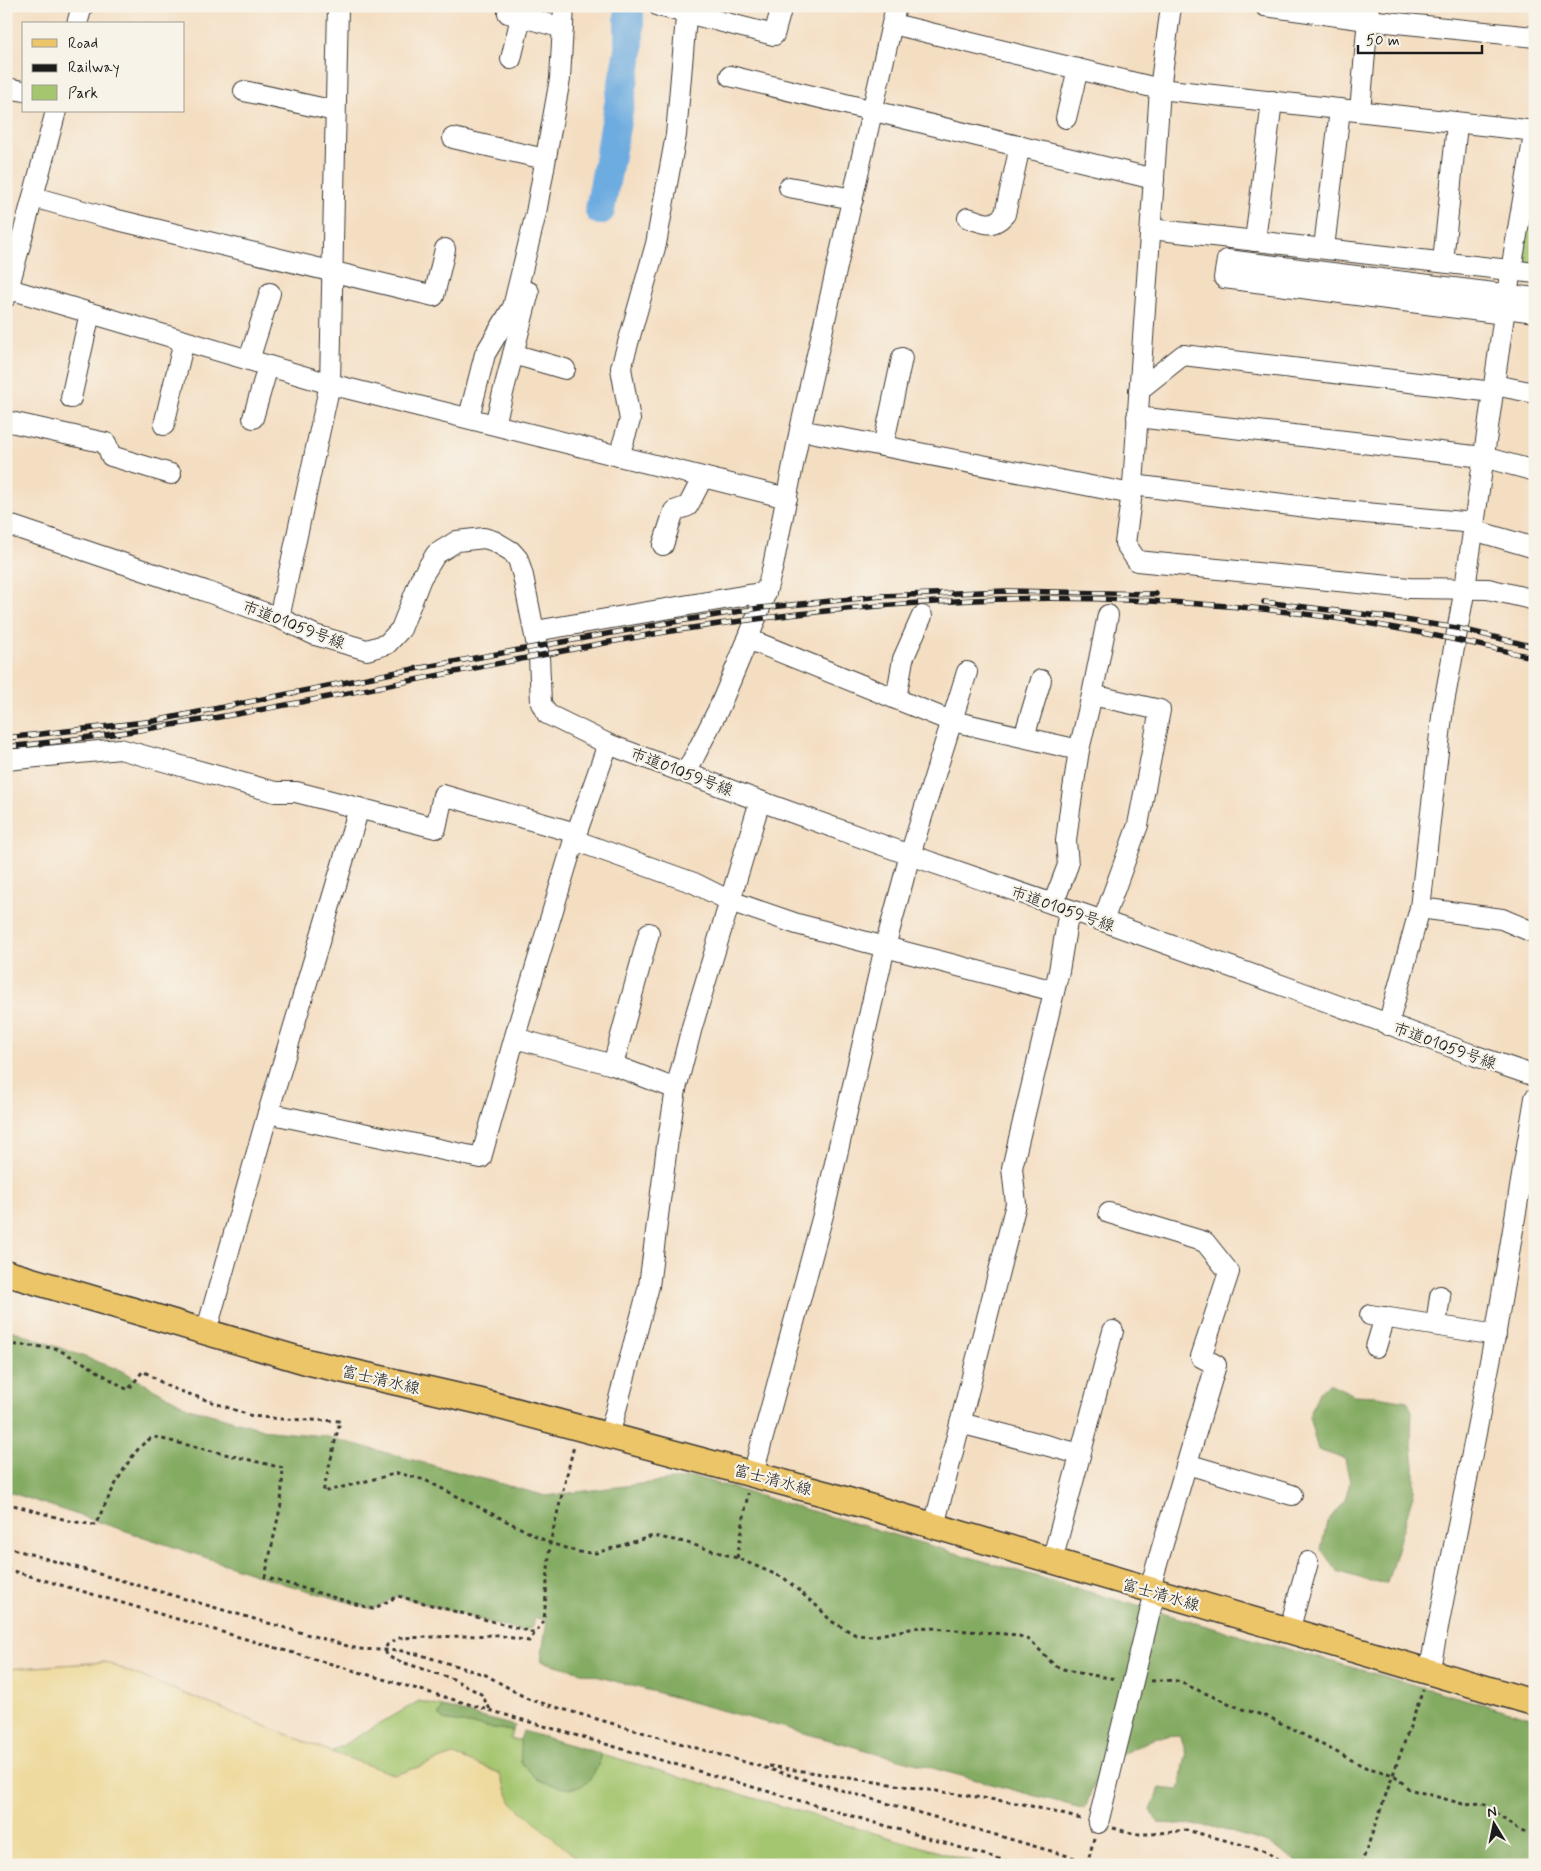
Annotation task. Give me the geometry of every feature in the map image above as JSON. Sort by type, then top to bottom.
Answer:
[{"type":"main road","name":"富士清水線","points":[[6,1272],[308,1362],[483,1402],[609,1436],[750,1483],[934,1526],[1535,1703]]},
{"type":"street","points":[[78,22],[82,6]]},
{"type":"street","points":[[279,618],[330,384],[338,6]]},
{"type":"street","points":[[469,418],[485,354],[513,307],[536,213],[560,79],[564,6]]},
{"type":"street","points":[[659,6],[687,11],[774,35],[782,6]]},
{"type":"street","points":[[1171,6],[1160,89],[1140,390],[1132,489],[1125,543],[1137,561],[1409,588],[1488,589],[1535,600]]},
{"type":"street","points":[[1264,6],[1368,13],[1535,37]]},
{"type":"street","points":[[619,456],[630,420],[621,368],[656,244],[676,135],[687,11]]},
{"type":"street","points":[[1360,111],[1368,13]]},
{"type":"street","points":[[511,59],[514,15],[563,28]]},
{"type":"street","points":[[686,773],[719,708],[766,592],[800,430],[894,15],[1078,69],[1160,89],[1360,111],[1456,124],[1535,131],[1505,305],[1464,588],[1443,708],[1420,908],[1388,1025]]},
{"type":"street","points":[[1066,118],[1078,69]]},
{"type":"street","points":[[730,76],[1154,178]]},
{"type":"street","points":[[6,88],[22,91]]},
{"type":"street","points":[[244,91],[336,111]]},
{"type":"street","points":[[1255,240],[1272,102]]},
{"type":"street","points":[[1324,248],[1340,109]]},
{"type":"street","points":[[56,112],[7,291],[90,313],[330,384],[787,498]]},
{"type":"street","points":[[1443,262],[1456,124]]},
{"type":"street","points":[[453,138],[546,159]]},
{"type":"street","points":[[968,218],[990,225],[999,221],[1006,214],[1020,146]]},
{"type":"street","points":[[789,187],[853,199]]},
{"type":"street","points":[[32,197],[332,273],[434,296],[445,249]]},
{"type":"street","points":[[494,424],[547,225]]},
{"type":"street","points":[[1151,229],[1535,274]]},
{"type":"street","points":[[1535,298],[1505,305],[1224,278],[1227,260],[1505,305],[1535,312]]},
{"type":"street","points":[[253,418],[270,293]]},
{"type":"street","points":[[71,398],[90,313]]},
{"type":"street","points":[[164,425],[184,341]]},
{"type":"street","points":[[513,354],[565,369]]},
{"type":"street","points":[[1140,390],[1183,355],[1535,393]]},
{"type":"street","points":[[882,446],[902,358]]},
{"type":"street","points":[[1137,417],[1484,457],[1535,471]]},
{"type":"street","points":[[6,421],[106,443],[111,456],[171,474]]},
{"type":"street","points":[[800,430],[1132,489],[1322,508],[1473,527],[1535,548]]},
{"type":"street","points":[[664,545],[674,511],[688,506],[703,477]]},
{"type":"street","name":"市道01059号線","points":[[6,524],[196,588],[279,618],[315,635],[367,650],[387,644],[401,629],[421,578],[436,554],[457,541],[484,538],[494,541],[511,551],[518,560],[527,591],[535,631],[539,656],[541,703],[547,714],[608,744],[760,801],[1103,921],[1388,1025],[1535,1076]]},
{"type":"street","points":[[535,631],[766,592]]},
{"type":"street","points":[[934,1526],[1016,1204],[1012,1168],[1054,991],[1061,907],[1068,865],[1066,841],[1079,750],[1108,615]]},
{"type":"street","points":[[896,699],[903,659],[922,616]]},
{"type":"street","points":[[748,639],[951,720],[1079,750]]},
{"type":"street","points":[[750,1483],[823,1215],[885,947],[910,855],[967,672]]},
{"type":"street","points":[[1024,737],[1041,680]]},
{"type":"street","points":[[1092,695],[1160,710],[1138,825],[1103,921]]},
{"type":"street","points":[[268,1113],[481,1158],[575,837],[608,744]]},
{"type":"street","points":[[6,760],[120,749],[275,792],[296,792],[436,828],[443,796],[575,837],[694,883],[730,901],[797,924],[1054,991]]},
{"type":"street","points":[[609,1436],[649,1286],[676,1089],[692,1027],[760,801]]},
{"type":"street","points":[[210,1318],[268,1113],[359,808]]},
{"type":"street","points":[[1420,908],[1502,919],[1535,933]]},
{"type":"street","points":[[613,1065],[649,933]]},
{"type":"street","points":[[515,1038],[613,1065],[676,1089]]},
{"type":"street","points":[[1428,1673],[1496,1335],[1535,1098]]},
{"type":"street","points":[[1098,1823],[1133,1681],[1152,1591],[1216,1364],[1201,1357],[1229,1272],[1205,1242],[1109,1214]]},
{"type":"street","points":[[1436,1326],[1440,1296]]},
{"type":"street","points":[[1376,1347],[1378,1316],[1496,1335]]},
{"type":"street","points":[[1052,1561],[1113,1331]]},
{"type":"street","points":[[960,1423],[1080,1454]]},
{"type":"street","points":[[1187,1464],[1292,1494]]},
{"type":"street","points":[[1289,1632],[1308,1562]]},
{"type":"path","points":[[6,1344],[55,1348],[128,1390],[143,1371],[170,1387],[252,1416],[340,1421],[323,1492],[398,1473],[425,1480],[550,1543],[578,1552],[596,1553],[653,1536],[684,1542],[736,1558],[784,1578],[831,1621],[856,1635],[873,1636],[920,1627],[1017,1635],[1031,1641],[1054,1665],[1063,1669],[1084,1674],[1142,1682],[1177,1681],[1242,1710],[1269,1717],[1365,1767],[1394,1774],[1409,1789],[1463,1804],[1483,1803],[1519,1831],[1535,1834]]},
{"type":"path","points":[[490,1710],[481,1694],[453,1679],[393,1660],[385,1650],[387,1644],[398,1638],[497,1635],[530,1642],[544,1621],[550,1543],[580,1429]]},
{"type":"path","points":[[6,1503],[70,1521],[95,1525],[133,1455],[146,1440],[154,1437],[282,1468],[282,1504],[265,1577],[373,1609],[398,1596],[535,1634]]},
{"type":"path","points":[[736,1558],[750,1483]]},
{"type":"path","points":[[6,1547],[358,1649],[404,1651],[421,1655],[486,1675],[528,1699],[1075,1858]]},
{"type":"path","points":[[6,1569],[1020,1865]]},
{"type":"path","points":[[1361,1865],[1428,1673]]},
{"type":"path","points":[[758,1765],[1023,1804],[1135,1834],[1186,1830],[1266,1851],[1284,1864]]},
{"type":"path","points":[[1087,1865],[1098,1823]]},
{"type":"path","points":[[1265,1865],[1284,1864]]},
{"type":"green space","points":[[1535,167],[1535,264],[1527,262],[1521,253]]},
{"type":"green space","points":[[6,1328],[120,1370],[189,1408],[270,1431],[324,1436],[546,1496],[695,1477],[1234,1634],[1535,1719],[1535,1865],[1300,1865],[1271,1844],[1210,1826],[1158,1823],[1151,1810],[1160,1788],[1179,1790],[1186,1755],[1181,1736],[1157,1737],[1101,1764],[1085,1809],[541,1661],[547,1620],[535,1618],[533,1627],[522,1632],[398,1596],[373,1609],[285,1584],[6,1491]]},
{"type":"green space","points":[[1329,1383],[1354,1395],[1377,1396],[1407,1401],[1412,1411],[1411,1438],[1414,1491],[1387,1583],[1369,1581],[1337,1571],[1321,1549],[1327,1522],[1345,1500],[1350,1482],[1345,1459],[1318,1450],[1309,1417],[1319,1392]]},
{"type":"green space","points":[[419,1701],[443,1707],[439,1715],[443,1720],[512,1731],[510,1739],[520,1740],[522,1763],[538,1780],[597,1769],[602,1754],[984,1865],[597,1865],[580,1861],[511,1803],[499,1773],[454,1755],[395,1775],[331,1752]]},
{"type":"green space","points":[[443,1707],[515,1726],[512,1731],[443,1720],[439,1715]]},
{"type":"green space","points":[[523,1731],[602,1754],[591,1777],[581,1786],[566,1788],[547,1783],[534,1776],[521,1763],[520,1740]]},
{"type":"sand","points":[[105,1662],[331,1752],[395,1775],[454,1755],[499,1773],[512,1803],[580,1861],[597,1865],[6,1865],[6,1669]]},
{"type":"waterway","points":[[600,210],[629,50],[629,6]]},
{"type":"railway","points":[[6,738],[154,721],[387,674],[760,608],[882,596],[1006,591],[1156,594]]},
{"type":"railway","points":[[6,747],[141,730],[208,719],[672,631],[796,614],[920,603],[1066,598],[1159,601],[1252,608],[1323,616],[1394,628],[1535,658]]},
{"type":"railway","points":[[1264,602],[1457,628],[1535,647]]}]
